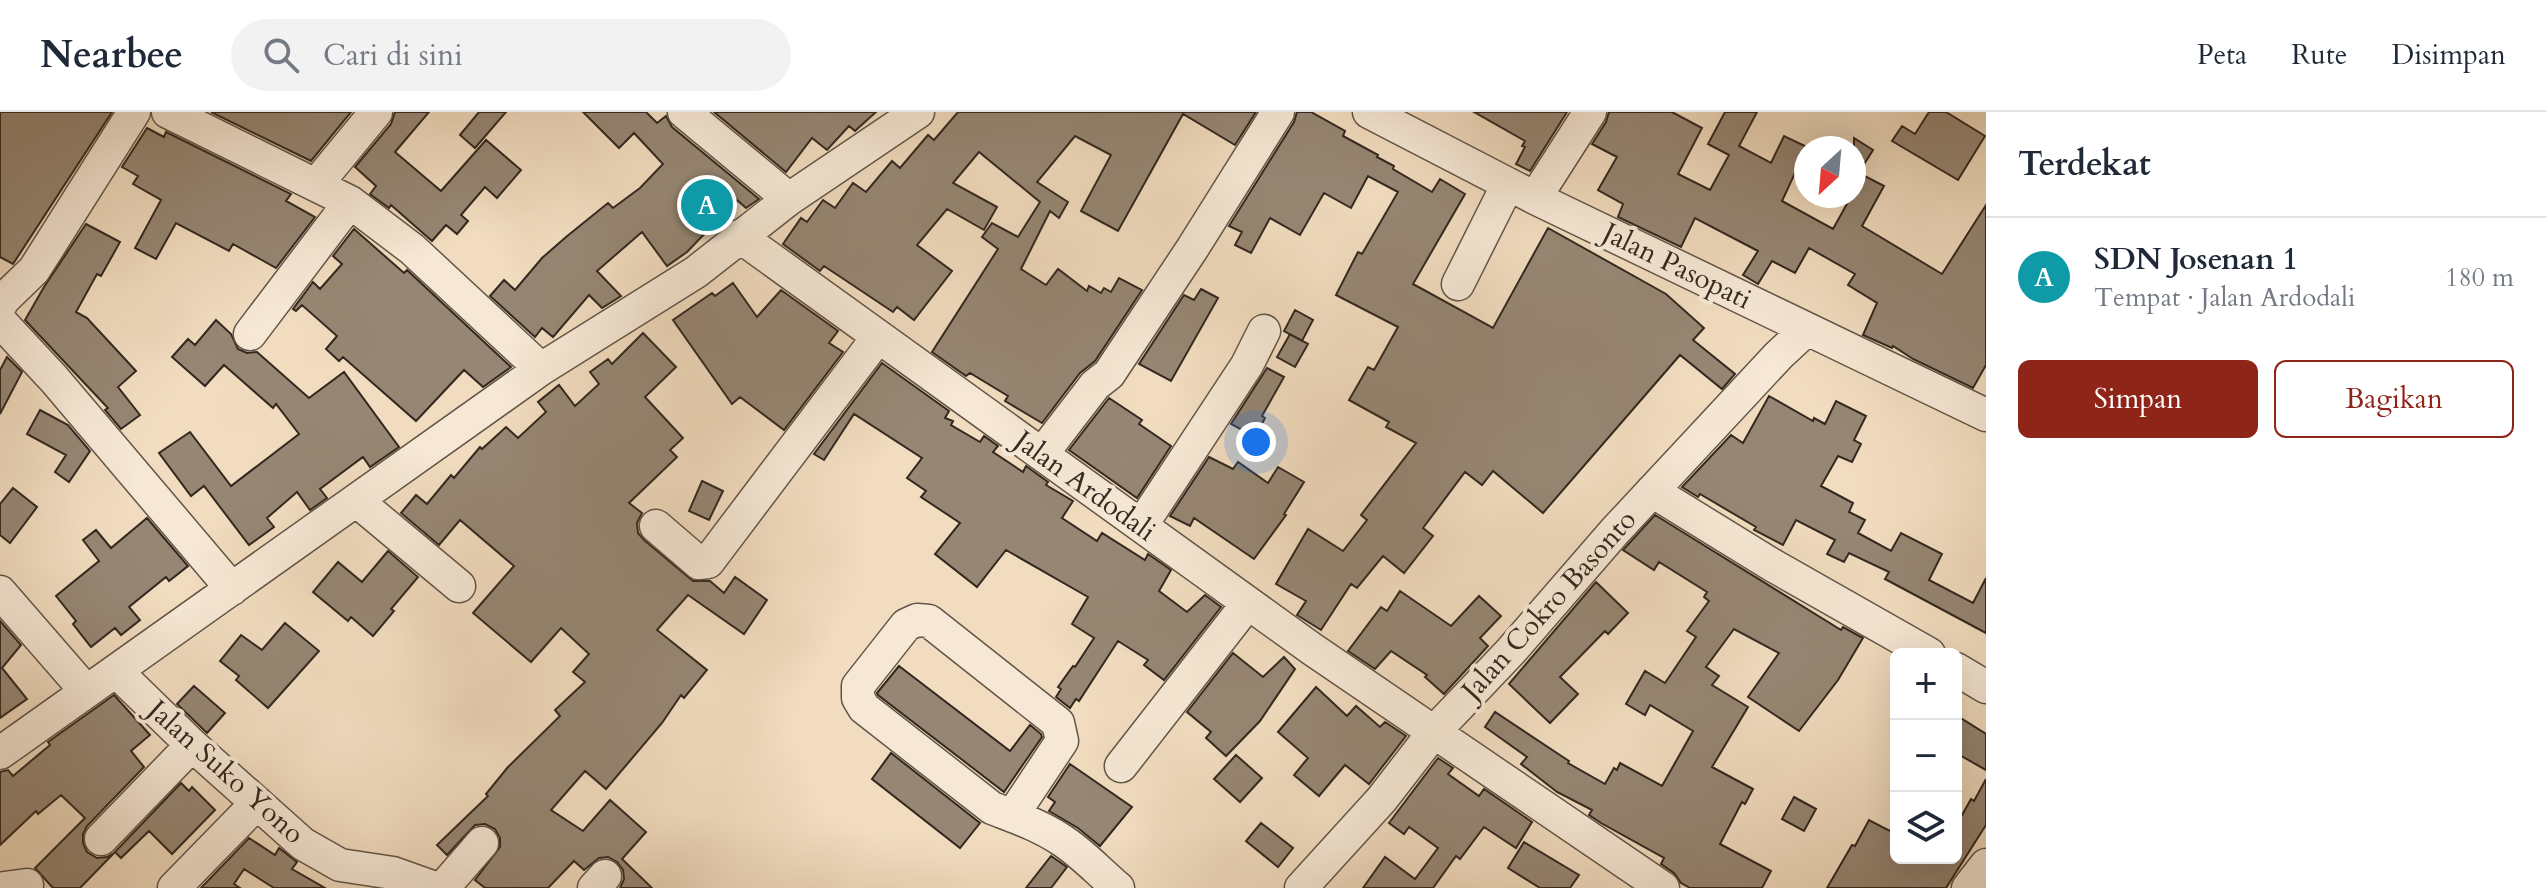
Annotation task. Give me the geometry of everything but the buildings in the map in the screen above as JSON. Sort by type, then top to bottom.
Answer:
[{"type":"street","points":[[0,306],[34,270],[134,112]]},
{"type":"street","points":[[168,112],[350,202],[412,249],[541,369]]},
{"type":"street","points":[[316,185],[376,112]]},
{"type":"street","points":[[0,753],[541,369],[696,272],[789,199],[918,112]]},
{"type":"street","points":[[1042,454],[1095,385],[1109,374],[1278,112]]},
{"type":"street","name":"Jalan Pasopati","points":[[1369,112],[1806,330],[1981,403]]},
{"type":"street","points":[[1458,284],[1522,191],[1590,112]]},
{"type":"street","points":[[686,113],[789,199]]},
{"type":"street","points":[[250,334],[350,202]]},
{"type":"street","name":"Jalan Ardodali","points":[[739,236],[1248,603],[1433,733],[1663,888]]},
{"type":"street","points":[[0,321],[54,379],[232,589]]},
{"type":"street","name":"Jalan Cokro Basonto","points":[[1301,888],[1382,799],[1433,733],[1511,651],[1652,491],[1806,330]]},
{"type":"street","points":[[1141,526],[1247,365],[1264,331]]},
{"type":"street","points":[[656,526],[699,563],[708,562],[878,337]]},
{"type":"street","points":[[1652,491],[1774,566],[1918,648]]},
{"type":"street","points":[[357,501],[459,586]]},
{"type":"street","points":[[0,592],[86,691]]},
{"type":"street","points":[[1121,766],[1248,603]]},
{"type":"street","points":[[1012,816],[1062,741],[1058,723],[929,621],[917,620],[906,625],[858,686],[858,698],[877,719],[992,808],[1062,840],[1118,888]]},
{"type":"street","name":"Jalan Suko Yono","points":[[116,671],[192,745],[303,844],[340,865],[393,873],[435,888]]},
{"type":"street","points":[[1962,673],[1986,687]]},
{"type":"street","points":[[101,839],[192,745]]},
{"type":"street","points":[[175,874],[248,796]]},
{"type":"street","points":[[443,888],[482,843]]},
{"type":"street","points":[[1968,888],[1986,865]]},
{"type":"place","name":"SDN Josenan 1","points":[[707,205]]}]
